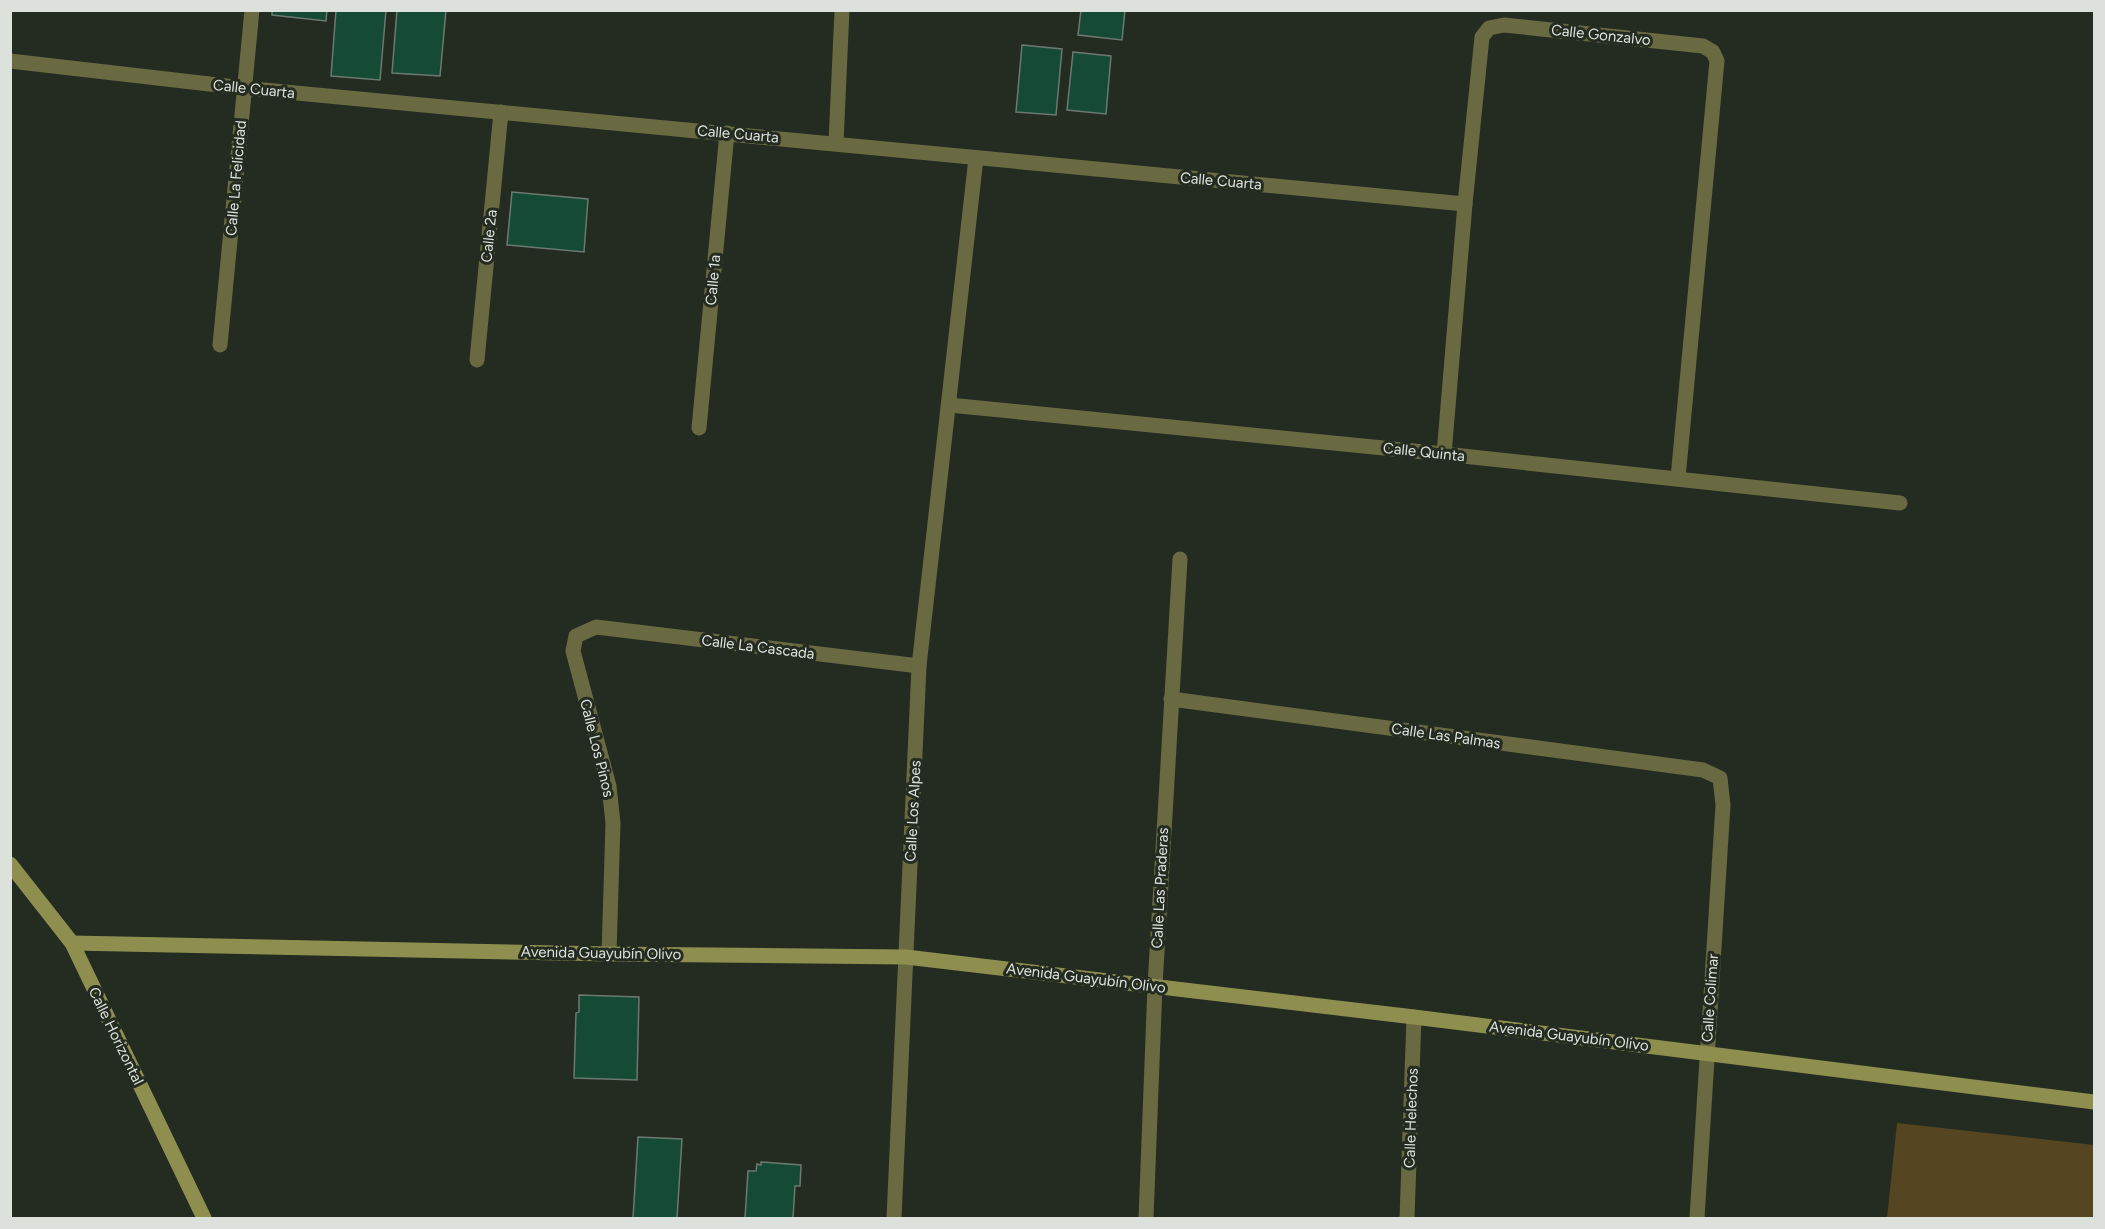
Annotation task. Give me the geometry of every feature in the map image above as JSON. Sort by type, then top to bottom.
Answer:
[{"type":"main road","name":"Calle Horizontal","points":[[10,864],[72,943],[204,1218]]},
{"type":"main road","name":"Avenida Guayubín Olivo","points":[[72,943],[609,954],[906,957],[1414,1017],[2094,1102]]},
{"type":"street","name":"Calle La Felicidad","points":[[220,345],[252,10]]},
{"type":"street","points":[[836,143],[842,10]]},
{"type":"street","name":"Calle Gonzalvo","points":[[1444,454],[1482,37],[1489,28],[1504,25],[1516,26],[1703,46],[1713,52],[1717,61],[1678,478]]},
{"type":"street","name":"Calle Cuarta","points":[[10,61],[244,88],[1465,204]]},
{"type":"street","name":"Calle 2a","points":[[477,360],[501,112]]},
{"type":"street","name":"Calle 1a","points":[[699,428],[727,133]]},
{"type":"street","name":"Calle Los Alpes","points":[[894,1218],[919,666],[976,158]]},
{"type":"street","name":"Calle Quinta","points":[[949,405],[1678,478],[1900,503]]},
{"type":"street","name":"Calle Las Praderas","points":[[1146,1218],[1155,986],[1180,559]]},
{"type":"street","name":"Calle La Cascada","points":[[596,627],[919,666]]},
{"type":"street","name":"Calle Los Pinos","points":[[596,627],[576,636],[573,651],[609,786],[613,823],[609,954]]},
{"type":"street","name":"Calle Las Palmas","points":[[1171,699],[1703,770],[1720,778]]},
{"type":"street","name":"Calle Colimar","points":[[1697,1218],[1723,805],[1720,778]]},
{"type":"street","name":"Calle Helechos","points":[[1407,1218],[1414,1017]]},
{"type":"shaded area","points":[[1897,1123],[2094,1145],[2094,1218],[1887,1218]]},
{"type":"building","points":[[272,10],[327,10],[326,21],[272,15]]},
{"type":"building","points":[[336,10],[386,10],[380,80],[331,76]]},
{"type":"building","points":[[397,10],[446,10],[440,76],[392,73]]},
{"type":"building","points":[[1081,10],[1125,10],[1122,40],[1078,35]]},
{"type":"building","points":[[1022,45],[1062,49],[1056,115],[1016,112]]},
{"type":"building","points":[[1073,52],[1111,56],[1106,114],[1067,110]]},
{"type":"building","points":[[512,192],[588,199],[584,252],[507,245]]},
{"type":"building","points":[[579,995],[639,997],[637,1080],[574,1078],[576,1013],[579,1012]]},
{"type":"building","points":[[638,1137],[682,1139],[677,1218],[633,1218]]},
{"type":"building","points":[[761,1162],[801,1165],[800,1186],[795,1186],[793,1218],[745,1218],[748,1171],[756,1171],[757,1164],[761,1165]]}]
